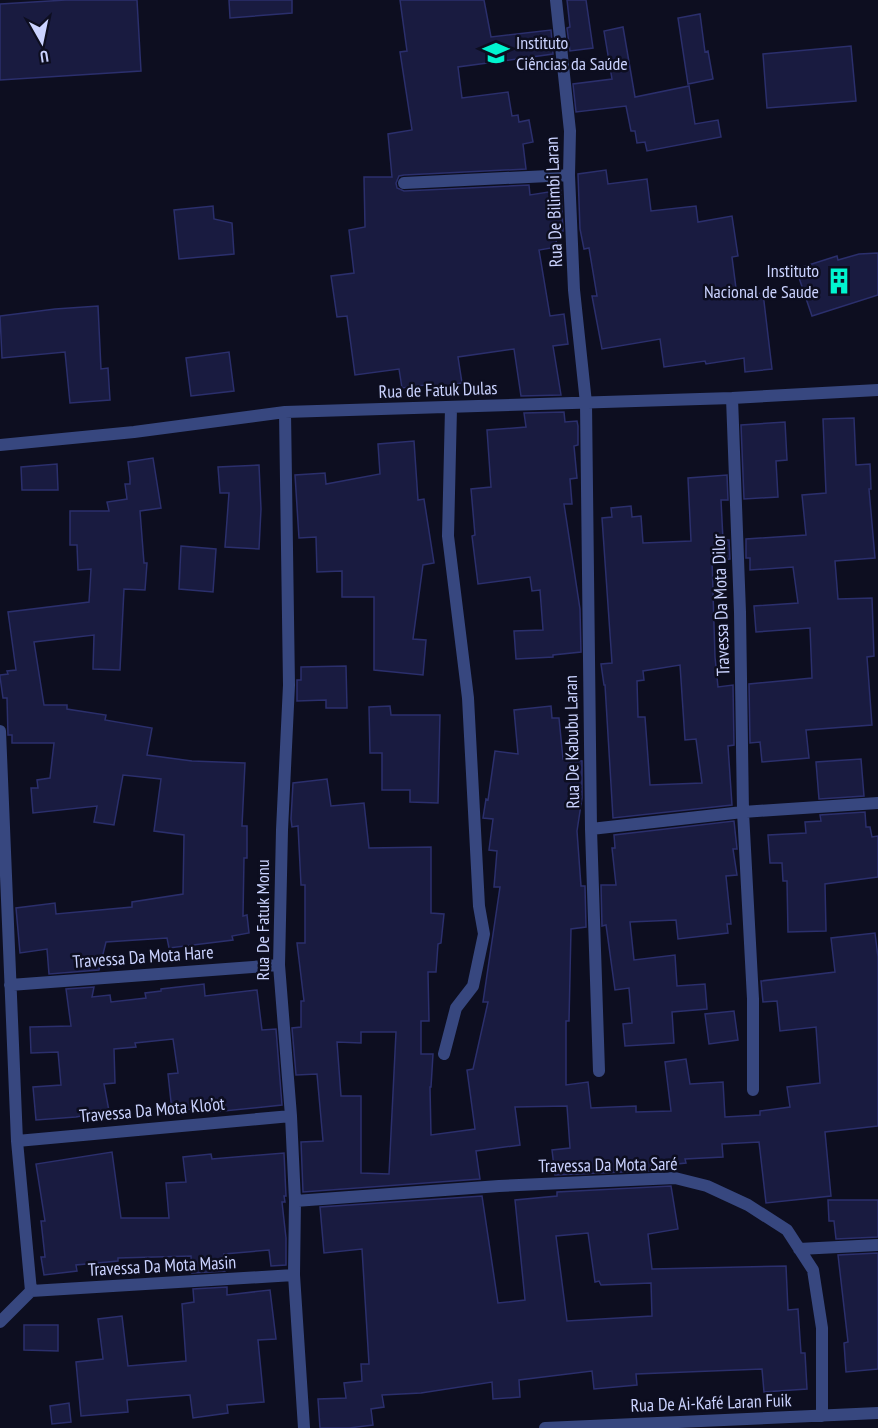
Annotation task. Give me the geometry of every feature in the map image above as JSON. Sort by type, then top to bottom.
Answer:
[{"type":"street","name":"Rua De Bilimbi Laran","points":[[555,0],[570,131],[569,175],[574,290],[586,403]]},
{"type":"street","points":[[404,183],[569,175]]},
{"type":"street","name":"Rua de Fatuk Dulas","points":[[0,445],[134,432],[285,412],[732,398],[878,390]]},
{"type":"street","name":"Travessa Da Mota Dilor","points":[[732,398],[740,612],[743,812],[753,999],[753,1090]]},
{"type":"street","name":"Rua De Kabubu Laran","points":[[586,403],[591,829],[743,812],[878,803]]},
{"type":"street","points":[[444,1053],[456,1008],[473,986],[484,934],[479,906],[468,698],[448,536],[450,408]]},
{"type":"street","name":"Rua De Fatuk Monu","points":[[285,412],[289,685],[282,830],[279,965],[291,1116],[295,1202],[294,1275],[304,1428]]},
{"type":"street","points":[[0,731],[18,1141],[31,1291],[0,1322]]},
{"type":"street","points":[[591,829],[599,1071]]},
{"type":"street","name":"Travessa Da Mota Hare","points":[[10,984],[279,965]]},
{"type":"street","name":"Travessa Da Mota Klo’ot","points":[[18,1141],[291,1116]]},
{"type":"street","name":"Travessa Da Mota Saré","points":[[295,1202],[500,1186],[675,1178],[707,1186],[748,1205],[787,1230],[813,1270],[822,1328],[822,1416]]},
{"type":"street","points":[[800,1249],[878,1245]]},
{"type":"street","name":"Travessa Da Mota Masin","points":[[31,1291],[294,1275]]},
{"type":"street","name":"Rua De Ai-Kafé Laran Fuik","points":[[545,1428],[723,1424],[878,1413]]},
{"type":"building","points":[[66,0],[137,0],[141,71],[0,80],[0,4]]},
{"type":"building","points":[[229,0],[292,0],[292,13],[230,18]]},
{"type":"building","points":[[400,0],[484,0],[491,37],[551,30],[553,54],[458,67],[462,98],[508,92],[512,116],[518,115],[519,122],[529,120],[533,142],[523,144],[526,169],[404,175],[399,176],[396,183],[397,188],[404,191],[529,185],[530,195],[561,190],[563,231],[555,232],[557,247],[539,250],[550,316],[564,314],[568,344],[553,346],[561,395],[521,396],[514,349],[458,357],[462,383],[426,389],[425,385],[402,388],[399,369],[355,375],[347,316],[337,317],[331,276],[354,273],[349,230],[365,227],[364,177],[392,177],[388,134],[412,130],[400,52],[407,51]]},
{"type":"building","points":[[567,0],[586,0],[593,48],[570,51]]},
{"type":"building","points":[[700,14],[705,52],[708,51],[713,79],[688,84],[678,18]]},
{"type":"building","points":[[623,27],[635,97],[689,86],[695,124],[718,120],[721,137],[647,151],[645,142],[637,143],[635,131],[631,131],[626,106],[576,112],[573,84],[612,79],[604,31]]},
{"type":"building","points":[[851,46],[856,101],[767,108],[763,54]]},
{"type":"building","points":[[606,170],[608,184],[647,179],[651,211],[696,206],[698,222],[732,216],[738,256],[732,257],[737,296],[763,293],[772,369],[745,372],[744,358],[664,367],[660,339],[602,349],[592,296],[597,296],[589,248],[584,249],[580,229],[578,174]]},
{"type":"building","points":[[213,206],[214,219],[232,223],[234,254],[179,259],[174,210]]},
{"type":"building","name":"Instituto Nacional de Saude","points":[[878,253],[878,295],[812,316],[796,269],[837,256],[838,260],[859,254]]},
{"type":"building","points":[[98,306],[101,369],[108,368],[110,400],[70,403],[65,352],[2,358],[0,316]]},
{"type":"building","points":[[229,352],[234,391],[191,396],[186,358]]},
{"type":"building","points":[[564,412],[565,422],[577,421],[578,426],[578,445],[574,446],[577,478],[570,479],[572,504],[564,504],[580,609],[581,652],[553,655],[553,657],[516,659],[514,631],[543,630],[540,590],[532,591],[530,577],[478,584],[472,536],[475,535],[471,489],[491,487],[487,430],[526,427],[524,413]]},
{"type":"building","points":[[854,418],[856,465],[870,464],[871,489],[869,489],[875,558],[835,561],[838,599],[872,598],[874,656],[867,657],[872,725],[806,730],[809,758],[762,762],[760,742],[750,743],[749,684],[812,678],[810,628],[756,632],[754,606],[798,603],[793,567],[750,570],[750,558],[746,558],[746,539],[806,535],[802,495],[826,493],[823,419]]},
{"type":"building","points":[[785,422],[787,460],[776,461],[778,497],[744,499],[741,425]]},
{"type":"building","points":[[414,441],[418,500],[424,499],[434,563],[423,565],[413,639],[426,640],[423,675],[374,670],[374,597],[342,597],[342,571],[317,572],[316,537],[299,538],[295,475],[325,473],[326,484],[380,474],[378,444]]},
{"type":"building","points":[[153,458],[161,508],[140,511],[144,563],[147,563],[145,590],[124,589],[120,670],[93,669],[94,635],[34,642],[44,705],[67,705],[67,709],[106,715],[105,720],[152,728],[147,755],[192,761],[245,763],[242,826],[247,826],[247,858],[244,858],[243,916],[247,915],[249,933],[232,936],[233,940],[169,948],[167,938],[106,942],[99,970],[49,974],[47,949],[20,953],[16,908],[55,903],[56,914],[132,907],[132,902],[183,894],[184,835],[154,831],[161,779],[123,775],[114,825],[94,822],[97,806],[33,813],[31,788],[38,788],[37,780],[50,778],[54,743],[12,743],[12,735],[8,735],[7,698],[3,698],[0,677],[0,675],[8,674],[7,671],[16,670],[8,612],[89,602],[91,569],[78,570],[77,545],[70,545],[70,511],[109,511],[107,502],[127,499],[125,484],[130,484],[128,462]]},
{"type":"building","points":[[57,464],[58,490],[22,490],[21,467]]},
{"type":"building","points":[[259,465],[261,509],[259,549],[225,547],[229,493],[220,493],[218,467]]},
{"type":"building","points":[[727,475],[728,500],[721,500],[723,540],[729,540],[730,559],[712,560],[718,687],[733,685],[734,745],[728,746],[732,805],[613,818],[605,685],[601,664],[612,663],[602,518],[612,517],[611,508],[631,506],[632,517],[641,516],[643,543],[691,541],[688,478]],"holes":[[[680,665],[685,740],[696,739],[702,783],[650,785],[645,717],[638,717],[637,681],[644,680],[643,671]]]},
{"type":"building","points":[[181,546],[216,549],[213,592],[179,589]]},
{"type":"building","points":[[346,666],[347,708],[326,708],[326,700],[297,701],[297,680],[301,680],[301,667]]},
{"type":"building","points":[[390,706],[391,715],[440,715],[438,803],[410,802],[410,790],[382,790],[382,753],[370,753],[369,707]]},
{"type":"building","points":[[551,706],[552,718],[559,718],[563,759],[582,761],[582,798],[577,831],[581,886],[585,886],[586,927],[571,929],[569,1021],[566,1021],[566,1085],[588,1082],[591,1108],[636,1106],[636,1112],[671,1111],[665,1062],[686,1059],[690,1084],[723,1082],[725,1117],[760,1115],[760,1111],[790,1107],[787,1087],[820,1083],[816,1027],[780,1031],[777,1001],[763,1002],[761,981],[835,972],[831,938],[875,933],[878,957],[878,1126],[825,1132],[831,1196],[766,1203],[759,1142],[722,1144],[723,1157],[685,1159],[686,1163],[667,1165],[668,1170],[555,1175],[552,1150],[570,1148],[567,1106],[515,1107],[520,1145],[476,1151],[480,1179],[303,1192],[301,1142],[323,1141],[317,1074],[296,1075],[292,1028],[301,1027],[301,1001],[304,1001],[297,943],[305,943],[305,885],[301,885],[298,826],[292,827],[291,819],[293,783],[327,779],[331,806],[364,803],[369,848],[431,847],[431,913],[444,914],[441,943],[438,944],[436,972],[428,972],[429,1021],[421,1021],[421,1054],[433,1054],[430,1087],[431,1135],[475,1129],[467,1070],[473,1069],[488,1002],[483,1002],[500,887],[494,887],[497,851],[489,850],[493,819],[483,818],[495,751],[518,754],[514,710]],"holes":[[[361,1032],[396,1032],[389,1174],[361,1173],[361,1096],[341,1096],[337,1042],[361,1043]]]},
{"type":"building","points":[[861,759],[864,796],[819,799],[816,762]]},
{"type":"building","points":[[865,812],[866,827],[870,827],[872,837],[878,836],[878,877],[825,884],[826,931],[788,932],[787,881],[783,881],[782,863],[770,863],[768,835],[806,833],[805,822],[821,821],[820,815]]},
{"type":"building","points":[[734,821],[737,849],[733,849],[737,875],[726,876],[731,924],[727,924],[728,933],[678,939],[676,920],[630,922],[634,960],[675,955],[677,986],[705,984],[707,1009],[672,1012],[674,1043],[625,1046],[623,1024],[632,1023],[629,988],[615,990],[606,925],[602,926],[601,885],[616,885],[612,848],[615,848],[614,835]]},
{"type":"building","points":[[204,984],[205,996],[257,990],[262,1030],[276,1029],[282,1105],[214,1112],[214,1107],[172,1111],[168,1074],[178,1073],[173,1039],[135,1043],[136,1047],[114,1049],[115,1083],[104,1084],[109,1111],[76,1117],[36,1120],[33,1087],[61,1085],[58,1052],[31,1053],[30,1027],[71,1026],[66,989],[94,987],[92,997],[110,995],[111,1002],[146,998],[145,993],[161,991],[161,989]]},
{"type":"building","points":[[734,1011],[738,1040],[709,1044],[705,1014]]},
{"type":"building","points":[[112,1152],[121,1218],[169,1218],[166,1183],[186,1182],[183,1157],[211,1154],[212,1159],[284,1153],[286,1196],[284,1196],[285,1202],[282,1202],[286,1265],[271,1266],[269,1250],[224,1254],[225,1271],[192,1273],[191,1256],[118,1258],[118,1261],[76,1265],[77,1271],[44,1275],[41,1257],[45,1257],[41,1221],[45,1221],[36,1164]]},
{"type":"building","points":[[671,1186],[678,1229],[648,1234],[652,1269],[786,1266],[788,1310],[798,1309],[801,1353],[805,1353],[807,1389],[764,1392],[762,1369],[636,1374],[637,1385],[594,1389],[592,1371],[519,1380],[520,1397],[493,1399],[492,1382],[421,1393],[382,1395],[384,1407],[371,1409],[373,1425],[320,1428],[318,1399],[346,1398],[344,1383],[362,1381],[361,1364],[369,1364],[362,1249],[324,1253],[320,1207],[482,1196],[498,1303],[525,1300],[515,1200],[557,1196],[557,1192]],"holes":[[[588,1233],[595,1282],[599,1281],[601,1285],[651,1283],[652,1316],[567,1321],[556,1236]]]},
{"type":"building","points":[[828,1200],[878,1200],[878,1237],[836,1239],[834,1221],[829,1221]]},
{"type":"building","points":[[878,1253],[878,1369],[846,1372],[844,1343],[848,1342],[838,1255]]},
{"type":"building","points":[[227,1287],[227,1295],[270,1290],[276,1339],[258,1340],[264,1402],[227,1405],[228,1413],[193,1418],[190,1395],[127,1400],[128,1412],[81,1416],[76,1362],[103,1359],[98,1319],[122,1316],[128,1366],[186,1361],[182,1304],[194,1302],[193,1289]]},
{"type":"building","points":[[24,1325],[58,1325],[58,1351],[24,1350]]},
{"type":"building","points":[[69,1403],[71,1422],[52,1424],[50,1406]]},
{"type":"place","name":"Instituto Ciências da Saúde","points":[[496,53]]},
{"type":"place","name":"Instituto Nacional de Saude","points":[[839,281]]}]
